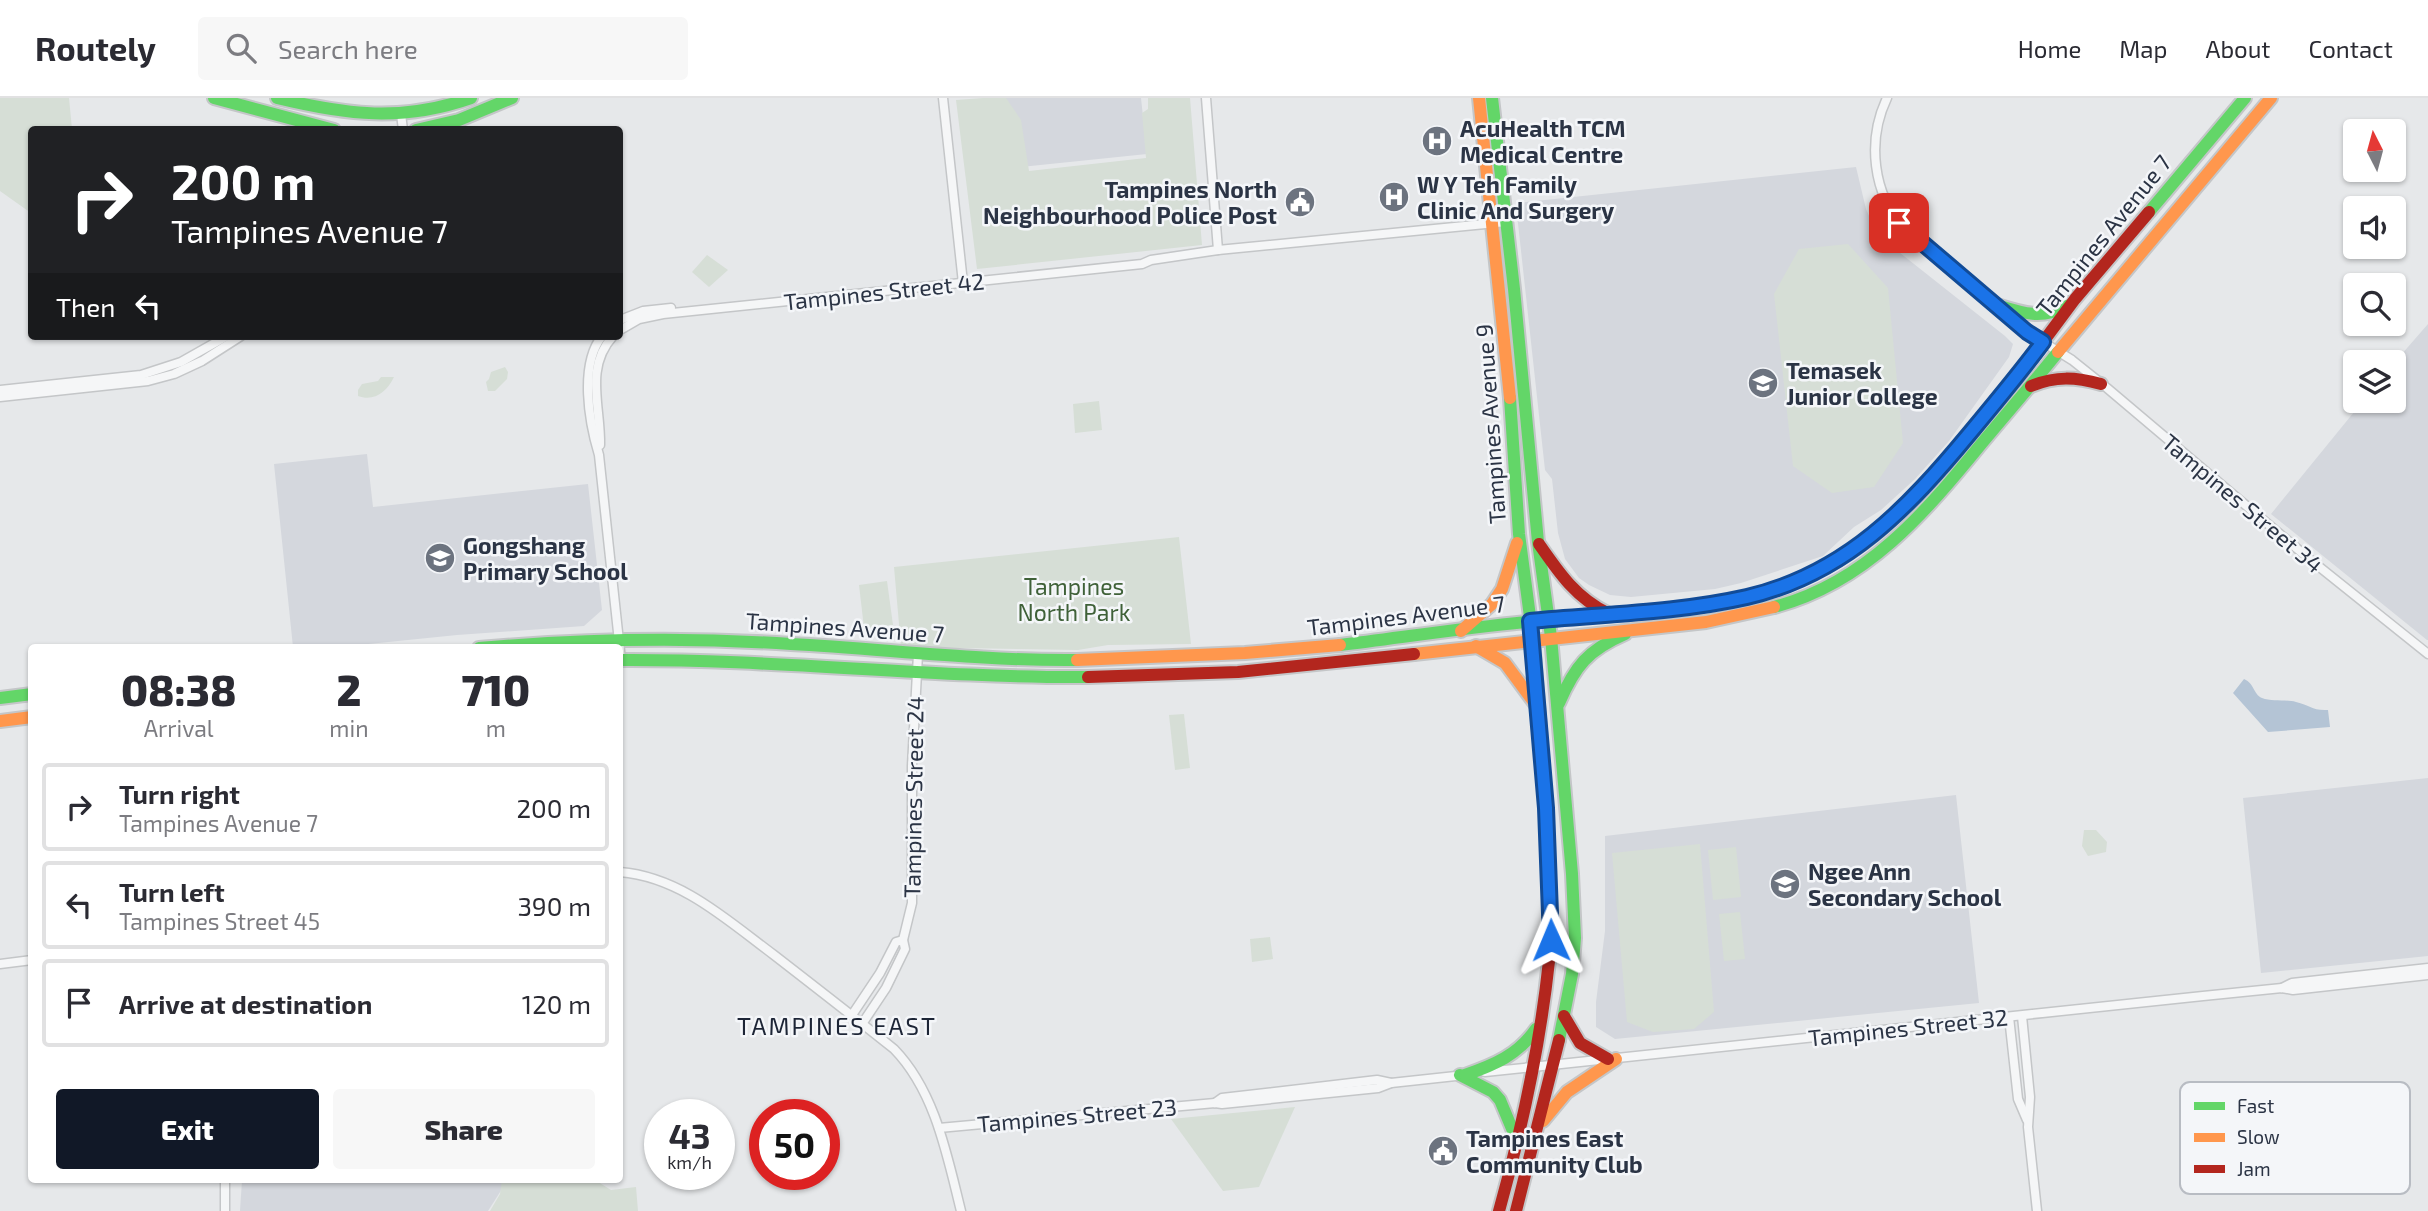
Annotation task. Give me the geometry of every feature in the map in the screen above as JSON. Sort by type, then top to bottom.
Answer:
[{"type":"main road","points":[[214,98],[319,126]]},
{"type":"main road","points":[[277,98],[332,112],[372,116],[456,104],[471,98]]},
{"type":"main road","points":[[432,126],[459,120],[512,98]]},
{"type":"main road","name":"Tampines Avenue 9","points":[[1479,98],[1507,363],[1519,534],[1532,639],[1546,808],[1551,940],[1533,1066],[1518,1143],[1499,1211]]},
{"type":"main road","name":"Tampines Avenue 9","points":[[1492,98],[1538,542],[1551,637],[1572,874],[1574,938],[1572,974],[1564,1016],[1516,1211]]},
{"type":"main road","name":"Tampines Avenue 7","points":[[542,644],[620,639],[720,640],[1053,661],[1235,654],[1712,604],[1749,597],[1807,576],[1847,554],[1887,525],[1918,494],[2075,299],[2245,98]]},
{"type":"main road","name":"Tampines Avenue 7","points":[[623,660],[718,660],[1049,677],[1152,677],[1303,667],[1473,645],[1708,622],[1772,609],[1819,591],[1853,572],[1880,554],[1933,503],[2271,98]]},
{"type":"main road","points":[[1997,305],[2027,315],[2043,316],[2060,310],[2075,299]]},
{"type":"main road","points":[[2029,386],[2056,376],[2071,376],[2101,384]]},
{"type":"main road","points":[[1461,631],[1492,604],[1502,589],[1519,534]]},
{"type":"main road","points":[[1538,542],[1576,594],[1591,606],[1612,615]]},
{"type":"main road","points":[[1557,707],[1577,666],[1592,650],[1639,629]]},
{"type":"main road","points":[[1473,645],[1496,654],[1521,680],[1536,706]]},
{"type":"main road","points":[[0,698],[28,694]]},
{"type":"main road","points":[[0,721],[28,718]]},
{"type":"main road","points":[[1564,1016],[1578,1043],[1586,1051],[1612,1059]]},
{"type":"main road","points":[[1462,1075],[1497,1064],[1517,1053],[1529,1041],[1541,1021]]},
{"type":"main road","points":[[1538,1130],[1551,1109],[1574,1084],[1612,1059]]},
{"type":"main road","points":[[1462,1075],[1493,1092],[1503,1107],[1518,1143]]},
{"type":"street","points":[[943,98],[963,280]]},
{"type":"street","points":[[1206,98],[1218,250]]},
{"type":"street","name":"Tampines Street 34","points":[[1887,98],[1876,130],[1874,158],[1879,181],[1890,209],[1905,229],[2027,332],[2101,384],[2307,557],[2428,654]]},
{"type":"street","points":[[404,126],[406,113]]},
{"type":"street","points":[[406,113],[412,126]]},
{"type":"street","points":[[1492,224],[1506,222]]},
{"type":"street","name":"Tampines Street 42","points":[[623,328],[639,319],[663,314],[1151,260],[1218,250],[1492,224]]},
{"type":"street","name":"Tampines Street 42","points":[[623,319],[643,311],[963,280]]},
{"type":"street","points":[[0,390],[141,375],[181,362],[220,340]]},
{"type":"street","points":[[0,397],[148,381],[174,374],[202,361],[235,340]]},
{"type":"street","points":[[599,340],[591,354],[588,376],[595,442],[599,455]]},
{"type":"street","points":[[610,340],[599,357],[596,368],[599,455],[620,644]]},
{"type":"street","name":"Tampines Street 24","points":[[862,1024],[886,988],[905,949],[904,940],[912,903],[912,766],[918,654]]},
{"type":"street","points":[[623,872],[651,877],[696,899],[894,1049],[911,1068],[939,1128],[961,1211]]},
{"type":"street","name":"Tampines Street 24","points":[[852,1015],[896,943],[904,940]]},
{"type":"street","points":[[0,964],[28,960]]},
{"type":"street","name":"Tampines Street 32","points":[[2282,988],[2292,983],[2428,968]]},
{"type":"street","name":"Tampines Street 32","points":[[1533,1066],[2428,975]]},
{"type":"street","points":[[2022,1016],[2031,1097],[2027,1120],[2037,1211]]},
{"type":"street","points":[[2009,1017],[2018,1099],[2027,1120]]},
{"type":"street","name":"Tampines Street 23","points":[[939,1128],[1215,1103],[1222,1098],[1378,1088],[1391,1083],[1533,1066]]},
{"type":"street","points":[[225,1183],[225,1211]]},
{"type":"shaded area","points":[[1004,98],[1141,98],[1147,154],[1011,168]]},
{"type":"shaded area","name":"Temasek Junior College","points":[[1856,167],[1872,223],[1890,245],[2005,336],[2013,344],[2009,357],[1949,441],[1915,479],[1881,510],[1854,527],[1823,556],[1715,589],[1631,597],[1610,595],[1589,585],[1579,578],[1565,559],[1558,533],[1552,479],[1545,470],[1516,205]]},
{"type":"shaded area","points":[[2428,324],[2428,640],[2271,514],[2353,413],[2406,413],[2405,350]]},
{"type":"shaded area","name":"Gongshang Primary School","points":[[367,454],[373,507],[588,484],[602,610],[584,626],[368,644],[293,644],[274,464]]},
{"type":"shaded area","points":[[2428,778],[2428,956],[2261,973],[2243,798]]},
{"type":"shaded area","name":"Ngee Ann Secondary School","points":[[1956,795],[1979,1003],[1615,1039],[1596,1027],[1596,1002],[1605,931],[1605,836]]},
{"type":"shaded area","points":[[242,1183],[502,1183],[502,1189],[488,1211],[240,1211]]},
{"type":"green space","points":[[0,98],[69,98],[72,126],[28,126],[28,211],[0,191]]},
{"type":"green space","points":[[1006,98],[1021,120],[1029,171],[1146,158],[1142,113],[1148,109],[1148,98],[1190,98],[1202,245],[977,269],[956,100]]},
{"type":"green space","points":[[1848,244],[1888,288],[1903,443],[1874,487],[1832,493],[1793,466],[1774,294],[1799,249]]},
{"type":"green space","points":[[707,255],[728,270],[709,287],[692,272]]},
{"type":"green space","points":[[505,367],[508,372],[507,379],[495,391],[488,391],[486,382],[491,372]]},
{"type":"green space","points":[[381,377],[394,377],[388,387],[375,397],[358,396],[362,384],[378,381]]},
{"type":"green space","points":[[1099,401],[1102,430],[1075,433],[1073,404]]},
{"type":"green space","name":"Tampines North Park","points":[[1179,537],[1191,644],[1108,645],[1078,650],[901,647],[894,567]]},
{"type":"green space","points":[[887,581],[893,625],[864,628],[859,585]]},
{"type":"green space","points":[[1184,714],[1190,768],[1175,770],[1169,715]]},
{"type":"green space","points":[[2084,830],[2096,830],[2107,842],[2106,852],[2088,856],[2082,846]]},
{"type":"green space","points":[[1700,844],[1714,1012],[1694,1029],[1653,1032],[1627,1022],[1612,853]]},
{"type":"green space","points":[[1736,847],[1741,897],[1713,900],[1708,850]]},
{"type":"green space","points":[[1740,912],[1745,959],[1724,961],[1719,914]]},
{"type":"green space","points":[[1270,937],[1273,959],[1252,962],[1250,939]]},
{"type":"green space","points":[[1295,1107],[1259,1187],[1223,1191],[1171,1119]]},
{"type":"green space","points":[[502,1183],[600,1183],[611,1190],[636,1187],[638,1211],[490,1211],[500,1194]]},
{"type":"water","points":[[2244,679],[2262,698],[2292,701],[2315,709],[2328,710],[2330,727],[2268,732],[2233,693]]},
{"type":"traffic: fast","points":[[214,98],[319,126]]},
{"type":"traffic: fast","points":[[277,98],[327,109],[374,113],[421,111],[471,98]]},
{"type":"traffic: fast","points":[[433,126],[459,120],[512,98]]},
{"type":"traffic: fast","points":[[1492,98],[1514,289],[1538,542],[1551,637],[1572,874],[1575,938],[1572,974],[1559,1040]]},
{"type":"traffic: fast","points":[[2149,212],[2245,98]]},
{"type":"traffic: fast","points":[[1997,305],[2023,313],[2040,314],[2066,306]]},
{"type":"traffic: fast","points":[[1774,607],[1807,596],[1837,581],[1891,542],[1938,495],[2058,352]]},
{"type":"traffic: fast","points":[[1510,398],[1519,534],[1533,639],[1546,808],[1551,940],[1549,961]]},
{"type":"traffic: fast","points":[[1340,645],[1511,623],[1687,608],[1761,593],[1797,581],[1831,564],[1867,541],[1914,499],[1956,451]]},
{"type":"traffic: fast","points":[[1559,703],[1584,661],[1601,646],[1625,634]]},
{"type":"traffic: fast","points":[[541,644],[713,640],[1005,659],[1077,660]]},
{"type":"traffic: fast","points":[[623,660],[737,662],[971,675],[1088,677]]},
{"type":"traffic: fast","points":[[0,698],[28,694]]},
{"type":"traffic: fast","points":[[1465,1075],[1505,1058],[1521,1046],[1536,1029]]},
{"type":"traffic: fast","points":[[1460,1075],[1493,1092],[1500,1100],[1518,1143]]},
{"type":"traffic: slow","points":[[1479,98],[1510,398]]},
{"type":"traffic: slow","points":[[2058,352],[2271,98]]},
{"type":"traffic: slow","points":[[1956,451],[2043,342]]},
{"type":"traffic: slow","points":[[1461,631],[1492,604],[1502,589],[1517,543]]},
{"type":"traffic: slow","points":[[1414,654],[1706,622],[1774,607]]},
{"type":"traffic: slow","points":[[1077,660],[1245,653],[1340,645]]},
{"type":"traffic: slow","points":[[1476,646],[1505,663],[1536,705]]},
{"type":"traffic: slow","points":[[0,721],[28,718]]},
{"type":"traffic: slow","points":[[1543,1121],[1567,1092],[1616,1059]]},
{"type":"traffic: jam","points":[[2043,342],[2075,299],[2149,212]]},
{"type":"traffic: jam","points":[[2031,386],[2049,380],[2066,379],[2101,384]]},
{"type":"traffic: jam","points":[[1539,544],[1561,575],[1587,600],[1609,614]]},
{"type":"traffic: jam","points":[[1088,677],[1238,672],[1414,654]]},
{"type":"traffic: jam","points":[[1499,1211],[1529,1087],[1549,961]]},
{"type":"traffic: jam","points":[[1564,1016],[1580,1043],[1608,1059]]},
{"type":"traffic: jam","points":[[1516,1211],[1559,1040]]},
{"type":"place","name":"AcuHealth TCM Medical Centre","points":[[1437,141]]},
{"type":"place","name":"W Y Teh Family Clinic And Surgery","points":[[1394,197]]},
{"type":"place","name":"Tampines North Neighbourhood Police Post","points":[[1300,202]]},
{"type":"place","name":"Temasek Junior College","points":[[1763,383]]},
{"type":"place","name":"Gongshang Primary School","points":[[440,558]]},
{"type":"place","name":"Ngee Ann Secondary School","points":[[1785,884]]},
{"type":"place","name":"Tampines East Community Club","points":[[1443,1151]]},
{"type":"district","name":"TAMPINES EAST","points":[[837,1025]]},
{"type":"route","points":[[1551,940],[1546,808],[1530,621],[1712,604],[1778,588],[1829,565],[1870,539],[1918,494],[2043,342],[2027,332],[1899,223]]}]
